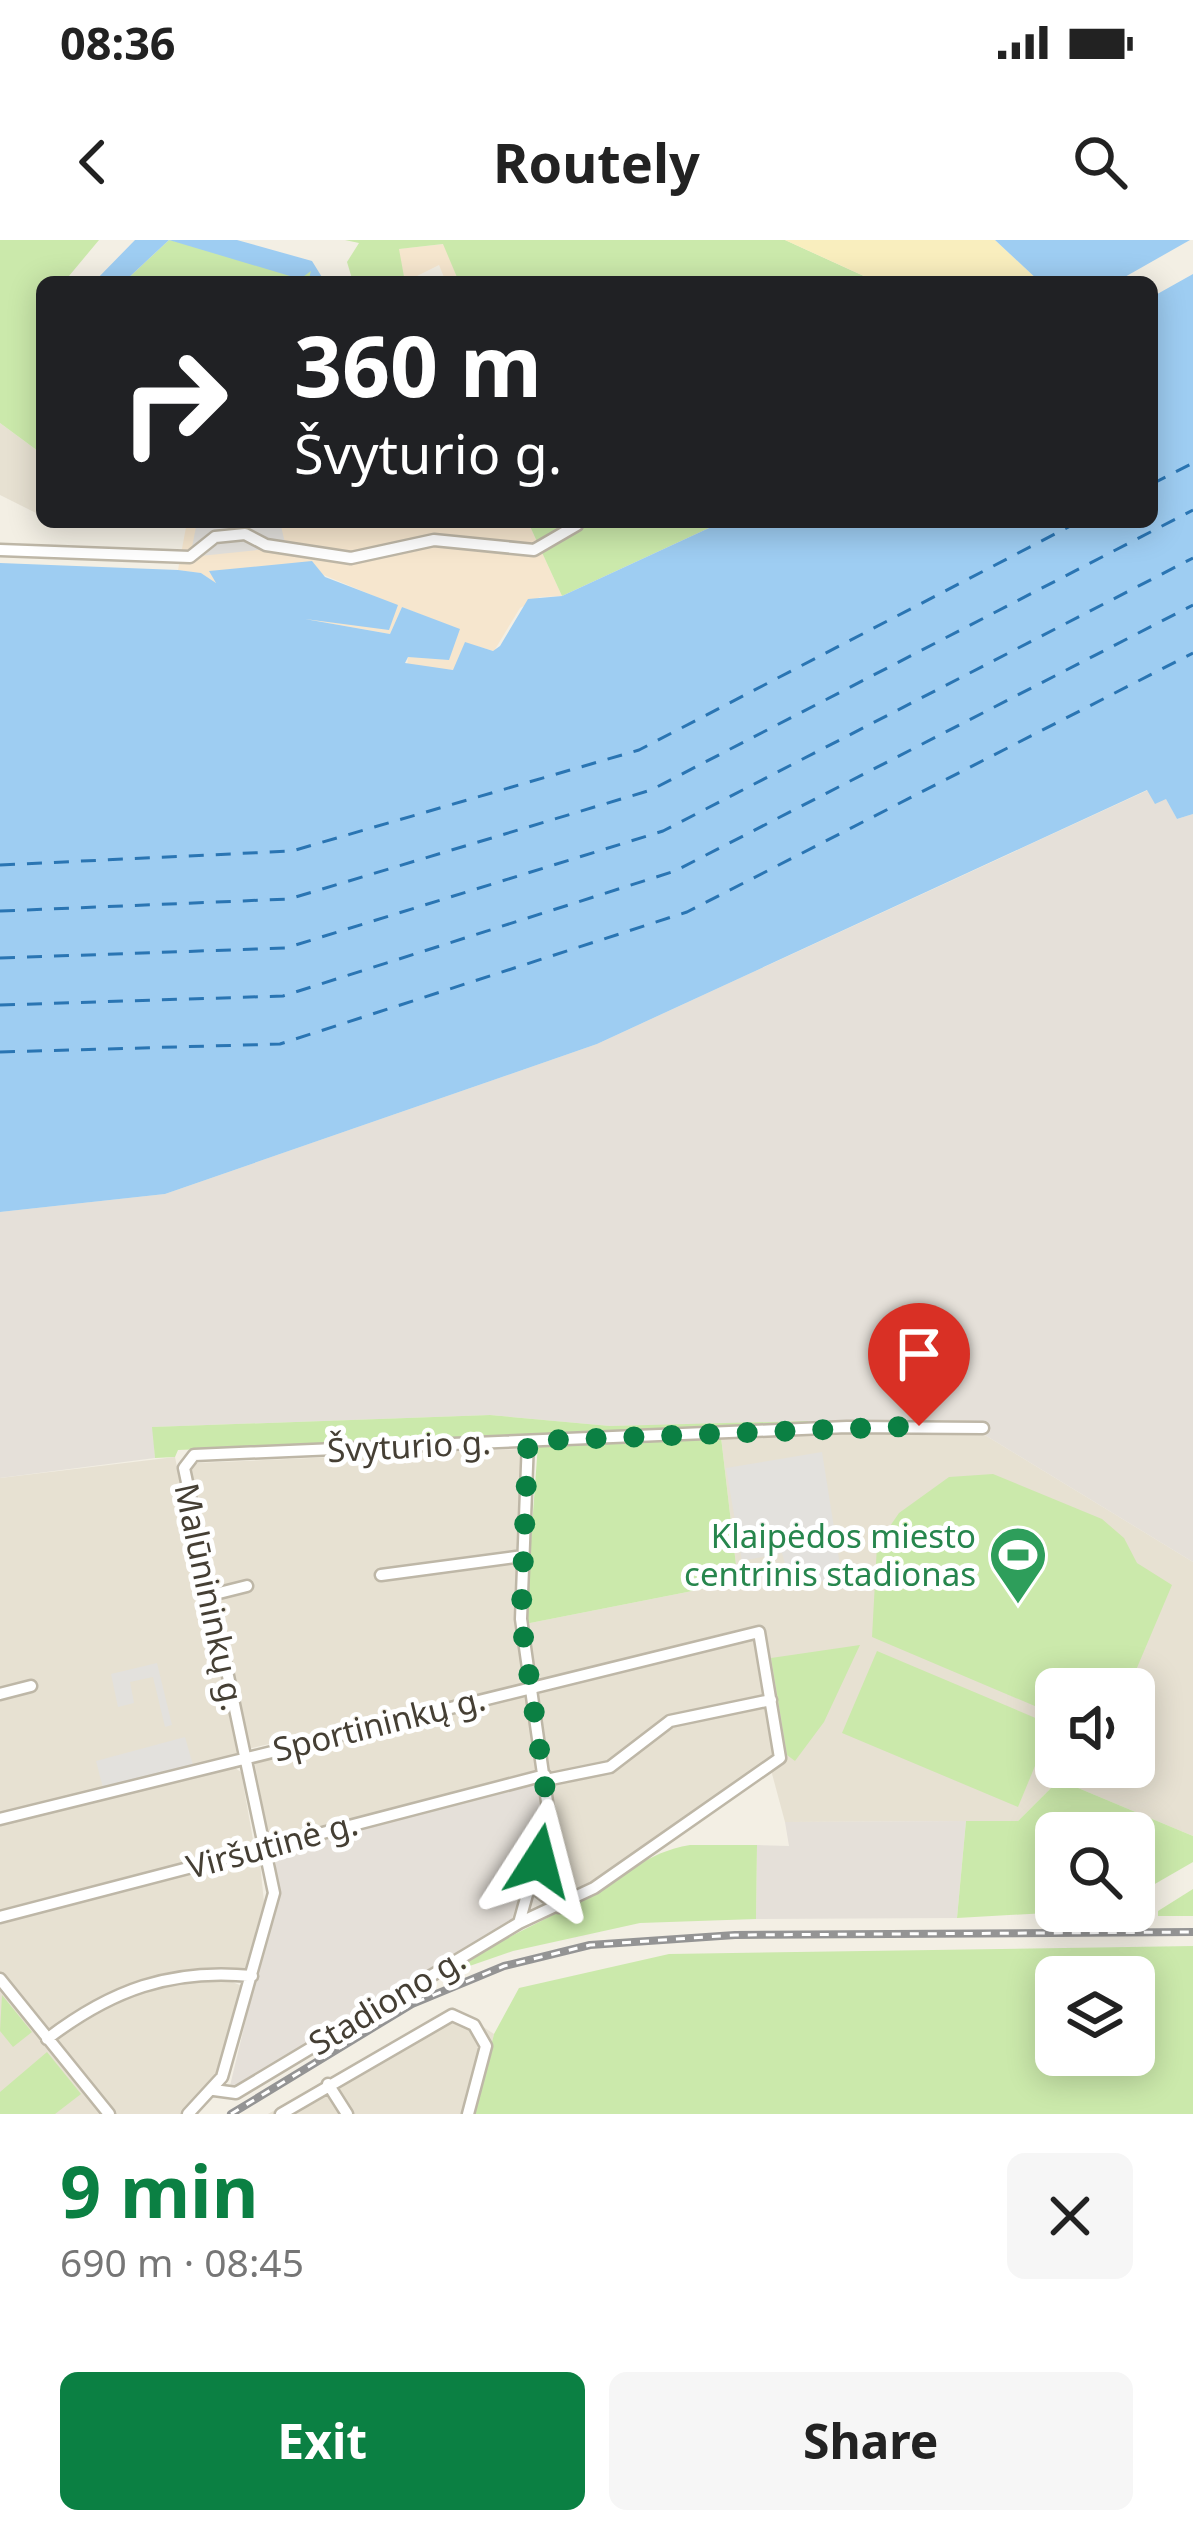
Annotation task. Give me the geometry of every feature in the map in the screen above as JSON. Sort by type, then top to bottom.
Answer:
[{"type":"street","points":[[0,550],[190,556],[215,537],[244,534],[266,545],[351,558],[434,540],[534,550],[572,528]]},
{"type":"street","name":"Švyturio g.","points":[[194,1455],[983,1428]]},
{"type":"street","points":[[519,1923],[548,1827],[546,1778],[521,1626],[528,1441]]},
{"type":"street","name":"Malūnininkų g.","points":[[194,1455],[184,1468],[274,1893],[214,2090]]},
{"type":"street","points":[[382,1575],[524,1556]]},
{"type":"street","points":[[211,1595],[247,1586]]},
{"type":"street","name":"Sportininkų g.","points":[[0,1819],[759,1632]]},
{"type":"street","name":"Stadiono g.","points":[[188,2114],[214,2090],[236,2093],[519,1923],[560,1906],[781,1758],[759,1632]]},
{"type":"street","points":[[0,1694],[31,1686]]},
{"type":"street","points":[[546,1778],[610,1766],[670,1721],[771,1700]]},
{"type":"street","name":"Viršutinė g.","points":[[0,1917],[546,1778]]},
{"type":"street","points":[[531,1886],[560,1906]]},
{"type":"street","points":[[47,2039],[92,2004],[130,1990],[197,1974],[252,1976]]},
{"type":"street","points":[[0,1979],[109,2114]]},
{"type":"street","points":[[281,2114],[438,2018],[460,2017],[484,2038],[484,2058],[468,2114]]},
{"type":"street","points":[[328,2084],[347,2114]]},
{"type":"shaded area","points":[[444,244],[457,276],[444,276],[439,265],[417,276],[404,276],[398,249]]},
{"type":"shaded area","points":[[0,423],[36,450],[36,513],[0,495]]},
{"type":"shaded area","points":[[186,528],[531,528],[562,596],[540,597],[520,608],[494,651],[465,643],[454,670],[407,666],[408,657],[459,630],[402,607],[390,634],[305,619],[398,606],[319,573],[241,569],[229,571],[216,583],[201,573],[178,570]]},
{"type":"shaded area","points":[[196,528],[281,528],[286,547],[190,557]]},
{"type":"shaded area","points":[[1148,790],[1166,798],[1177,819],[1193,814],[1193,1562],[980,1432],[971,1420],[610,1426],[490,1415],[153,1427],[155,1458],[0,1478],[0,1212],[165,1194],[597,1044]]},
{"type":"shaded area","points":[[972,1420],[980,1432],[1193,1562],[1193,1836],[1155,1820],[1155,1812],[1136,1812],[1078,1788],[1155,1788],[1155,1668],[1035,1668],[1035,1788],[1051,1788],[1018,1821],[785,1822],[771,1770],[783,1759],[761,1625],[534,1682],[525,1624],[738,1582],[721,1437],[807,1433],[808,1421]]},
{"type":"shaded area","points":[[521,1449],[518,1629],[525,1684],[248,1749],[189,1473],[195,1463]]},
{"type":"shaded area","points":[[822,1452],[842,1578],[791,1586],[782,1553],[742,1561],[726,1468]]},
{"type":"shaded area","points":[[175,1457],[237,1754],[0,1814],[0,1478]]},
{"type":"shaded area","points":[[755,1637],[768,1696],[668,1719],[608,1762],[550,1774],[538,1690]]},
{"type":"shaded area","points":[[157,1663],[172,1725],[165,1727],[153,1677],[130,1682],[134,1703],[118,1707],[111,1674]]},
{"type":"shaded area","points":[[522,1696],[528,1700],[536,1774],[269,1838],[254,1760]]},
{"type":"shaded area","points":[[766,1704],[774,1757],[559,1903],[536,1883],[553,1827],[553,1785],[615,1767],[672,1725]]},
{"type":"shaded area","points":[[185,1737],[193,1765],[103,1788],[96,1761]]},
{"type":"shaded area","points":[[232,1766],[241,1772],[254,1845],[0,1914],[0,1823]]},
{"type":"shaded area","points":[[537,1783],[542,1824],[511,1922],[229,2090],[277,1890],[275,1850]]},
{"type":"shaded area","points":[[966,1821],[957,1918],[756,1919],[757,1845],[789,1846],[785,1822]]},
{"type":"shaded area","points":[[259,1853],[264,1902],[244,1972],[194,1970],[104,1994],[49,2031],[0,1974],[0,1920]]},
{"type":"shaded area","points":[[223,1978],[242,1986],[219,2074],[181,2114],[0,2114],[0,1989],[46,2046],[113,2002],[190,1980]]},
{"type":"shaded area","points":[[453,2007],[494,2034],[474,2114],[268,2114]]},
{"type":"green space","points":[[0,240],[99,240],[69,276],[36,276],[36,450],[0,423]]},
{"type":"green space","points":[[169,240],[312,271],[313,275],[312,276],[130,276]]},
{"type":"green space","points":[[345,240],[785,240],[864,276],[456,276],[443,244],[399,249],[404,276],[351,276],[347,262],[359,243]]},
{"type":"green space","points":[[531,528],[709,528],[562,596]]},
{"type":"green space","points":[[490,1415],[610,1426],[808,1421],[807,1426],[178,1450],[175,1457],[155,1458],[152,1427]]},
{"type":"green space","points":[[721,1437],[738,1582],[525,1624],[538,1444]]},
{"type":"green space","name":"Klaipėdos miesto centrinis stadionas","points":[[993,1474],[1102,1519],[1124,1538],[1137,1563],[1172,1585],[1137,1668],[1035,1668],[1035,1706],[872,1637],[877,1545],[899,1513],[949,1477]]},
{"type":"green space","points":[[860,1645],[824,1722],[795,1761],[787,1755],[771,1658]]},
{"type":"green space","points":[[877,1651],[1035,1718],[1035,1766],[1018,1807],[842,1733]]},
{"type":"green space","points":[[1051,1788],[1078,1788],[1136,1812],[1035,1812],[1035,1914],[957,1918],[966,1821],[1018,1821]]},
{"type":"green space","points":[[1155,1820],[1193,1836],[1193,1862],[1155,1884]]},
{"type":"green space","points":[[690,1845],[757,1845],[756,1919],[640,1923],[513,1951],[432,1979],[647,1860]]},
{"type":"green space","points":[[1193,1889],[1193,1916],[1158,1916],[1158,1911]]},
{"type":"green space","points":[[1193,1946],[1193,2114],[474,2114],[494,2034],[519,1988],[669,1954]]},
{"type":"green space","points":[[2,1995],[32,2032],[13,2047],[0,2031]]},
{"type":"green space","points":[[47,2052],[81,2094],[55,2114],[0,2114],[0,2092]]},
{"type":"sand","points":[[785,240],[995,240],[1034,276],[864,276]]},
{"type":"water","points":[[135,240],[169,240],[130,276],[100,276]]},
{"type":"water","points":[[169,240],[237,240],[312,261],[321,276],[310,276],[311,271],[290,276]]},
{"type":"water","points":[[995,240],[1190,240],[1127,276],[1034,276]]},
{"type":"water","points":[[1193,274],[1193,814],[1177,819],[1166,799],[1155,804],[1147,790],[597,1044],[165,1194],[0,1212],[0,563],[178,570],[201,573],[216,583],[209,571],[312,561],[325,577],[398,605],[389,630],[305,619],[390,634],[402,607],[460,629],[449,660],[408,657],[405,663],[453,670],[465,642],[493,651],[500,646],[528,599],[562,596],[709,528],[1158,528],[1158,294]]},
{"type":"ferry route","points":[[1158,481],[1193,463]]},
{"type":"ferry route","points":[[0,911],[289,899],[651,790],[1193,510]]},
{"type":"ferry route","points":[[0,865],[292,851],[639,750],[1066,528]]},
{"type":"ferry route","points":[[0,958],[286,948],[663,831],[1193,558]]},
{"type":"ferry route","points":[[0,1005],[283,996],[675,871],[1193,605]]},
{"type":"ferry route","points":[[0,1052],[280,1044],[687,912],[1193,653]]},
{"type":"railway","points":[[231,2114],[412,2004],[504,1966],[590,1945],[735,1935],[1193,1932]]},
{"type":"place","name":"Klaipėdos miesto centrinis stadionas","points":[[1018,1606]]},
{"type":"route","points":[[539,1861],[549,1816],[521,1619],[528,1441],[919,1426]]}]
